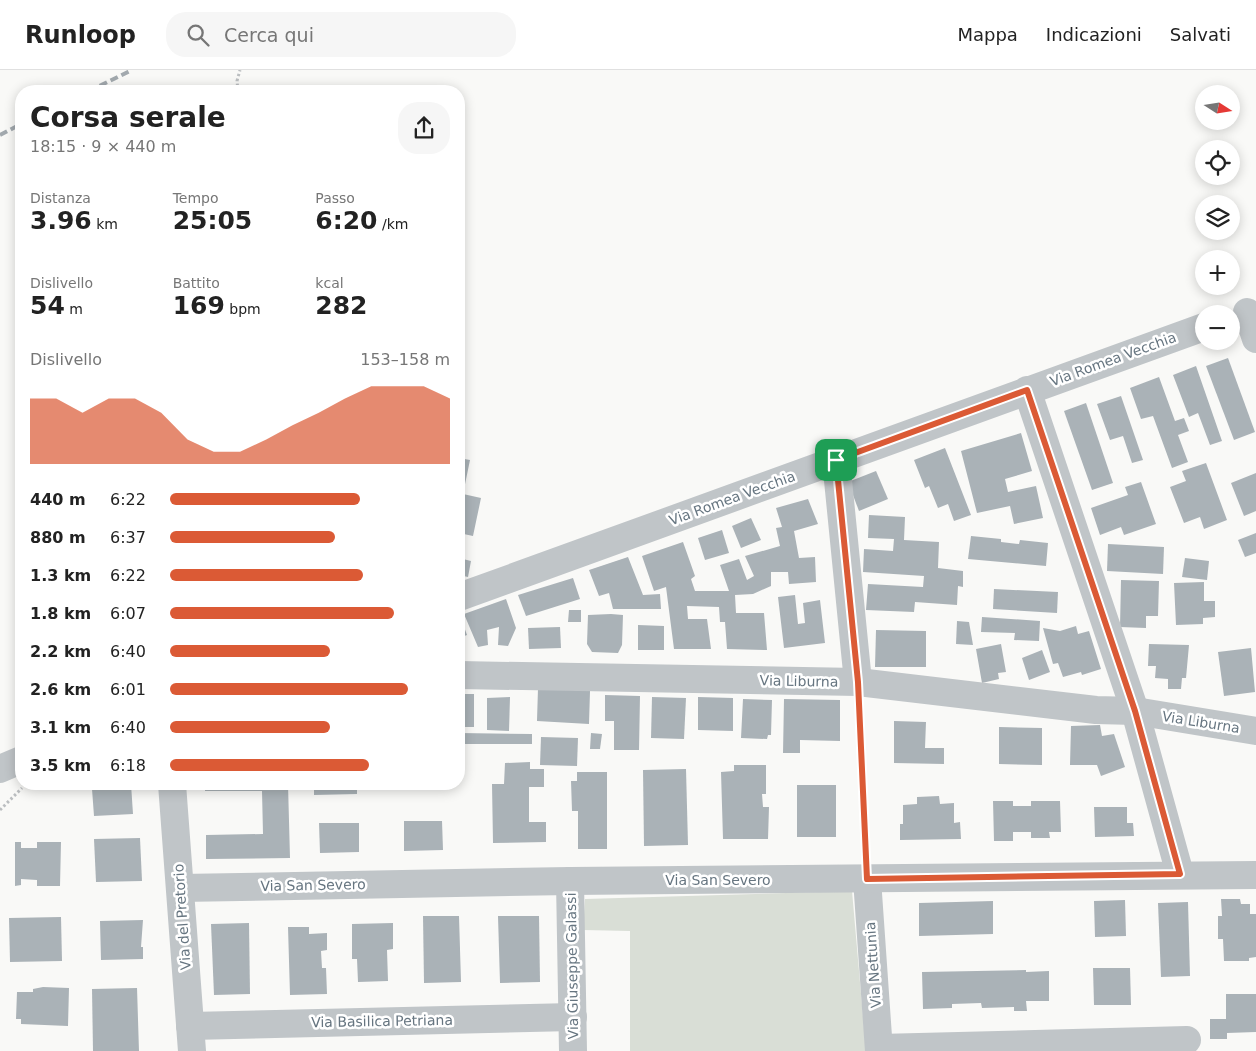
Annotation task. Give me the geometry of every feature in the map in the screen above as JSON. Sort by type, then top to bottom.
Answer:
[{"type":"street","points":[[1245,312],[1256,339]]},
{"type":"street","name":"Via Romea Vecchia","points":[[465,595],[1195,330]]},
{"type":"street","points":[[1027,390],[1135,711],[1180,874]]},
{"type":"street","points":[[836,460],[858,682]]},
{"type":"street","name":"Via Liburna","points":[[465,675],[858,682],[1096,710],[1135,711],[1256,731]]},
{"type":"street","points":[[0,769],[15,763]]},
{"type":"street","name":"Via del Pretorio","points":[[172,790],[191,1038]]},
{"type":"street","name":"Via San Severo","points":[[180,888],[570,881],[1180,874],[1256,875]]},
{"type":"street","name":"Via Nettunia","points":[[867,879],[879,1049]]},
{"type":"street","name":"Via Giuseppe Galassi","points":[[570,881],[573,1051]]},
{"type":"street","name":"Via Basilica Petriana","points":[[191,1038],[573,1017]]},
{"type":"street","points":[[879,1049],[1187,1040]]},
{"type":"path","points":[[237,85],[240,70]]},
{"type":"path","points":[[858,682],[867,879]]},
{"type":"path","points":[[0,810],[20,790]]},
{"type":"shaded area","points":[[852,891],[866,1051],[630,1051],[630,931],[583,930],[585,899]]},
{"type":"building","points":[[1228,358],[1255,432],[1234,440],[1206,366]]},
{"type":"building","points":[[1196,366],[1222,441],[1210,445],[1198,413],[1189,417],[1173,375]]},
{"type":"building","points":[[1159,377],[1175,421],[1184,418],[1189,431],[1178,435],[1188,462],[1172,468],[1153,416],[1141,419],[1130,388]]},
{"type":"building","points":[[1121,396],[1143,460],[1132,463],[1123,436],[1110,440],[1097,404]]},
{"type":"building","points":[[1086,403],[1113,483],[1092,490],[1064,411]]},
{"type":"building","points":[[1021,433],[1032,471],[1005,479],[1008,492],[1036,486],[1043,518],[1014,524],[1010,506],[977,513],[961,451]]},
{"type":"building","points":[[945,448],[971,515],[954,521],[948,504],[938,508],[929,486],[925,488],[914,460]]},
{"type":"building","points":[[465,459],[470,460],[465,484]]},
{"type":"building","points":[[1206,463],[1227,520],[1204,529],[1200,517],[1184,523],[1170,487],[1186,481],[1182,471]]},
{"type":"building","points":[[876,471],[888,499],[859,511],[848,482]]},
{"type":"building","points":[[1256,473],[1256,511],[1244,516],[1231,483]]},
{"type":"building","points":[[1141,482],[1156,524],[1124,535],[1121,527],[1100,535],[1091,508],[1128,495],[1125,487]]},
{"type":"building","points":[[465,494],[481,498],[473,536],[465,534]]},
{"type":"building","points":[[808,499],[818,524],[794,531],[799,558],[815,557],[816,582],[789,584],[788,572],[771,572],[771,586],[753,594],[735,595],[736,613],[764,613],[767,650],[727,649],[725,622],[720,622],[719,607],[687,606],[688,619],[707,619],[711,649],[674,649],[666,587],[654,591],[642,556],[683,542],[695,576],[691,579],[695,591],[729,591],[720,565],[739,559],[747,580],[754,576],[745,556],[780,546],[776,528],[782,527],[776,508]]},
{"type":"building","points":[[869,515],[905,517],[904,540],[939,542],[938,568],[963,571],[963,587],[958,586],[957,605],[915,602],[914,612],[866,610],[868,584],[923,587],[924,576],[863,572],[864,549],[893,551],[894,539],[868,538]]},
{"type":"building","points":[[751,518],[761,540],[741,548],[732,526]]},
{"type":"building","points":[[722,530],[729,553],[705,560],[698,538]]},
{"type":"building","points":[[1256,533],[1256,553],[1245,557],[1238,540]]},
{"type":"building","points":[[971,536],[1001,539],[1001,542],[1019,544],[1020,540],[1048,543],[1046,566],[968,559]]},
{"type":"building","points":[[1108,544],[1164,547],[1163,574],[1107,571]]},
{"type":"building","points":[[628,557],[643,595],[660,594],[661,609],[613,609],[609,593],[599,596],[589,570]]},
{"type":"building","points":[[1185,558],[1209,561],[1207,580],[1182,577]]},
{"type":"building","points":[[465,560],[471,561],[468,577],[465,576]]},
{"type":"building","points":[[573,578],[580,599],[526,616],[518,595]]},
{"type":"building","points":[[1121,580],[1159,581],[1158,616],[1146,616],[1146,628],[1120,627]]},
{"type":"building","points":[[1204,582],[1204,601],[1215,601],[1215,617],[1203,618],[1203,624],[1176,625],[1174,583]]},
{"type":"building","points":[[994,589],[1058,592],[1057,613],[993,609]]},
{"type":"building","points":[[795,595],[798,624],[805,623],[803,603],[820,600],[825,643],[784,648],[778,597]]},
{"type":"building","points":[[506,599],[516,628],[508,646],[498,645],[499,627],[487,630],[488,645],[478,647],[465,614]]},
{"type":"building","points":[[569,610],[581,610],[581,622],[568,622]]},
{"type":"building","points":[[588,615],[623,615],[622,645],[618,653],[592,652],[587,644]]},
{"type":"building","points":[[982,617],[1040,621],[1039,641],[1014,640],[1015,633],[981,632]]},
{"type":"building","points":[[957,621],[969,622],[973,645],[956,644]]},
{"type":"building","points":[[638,625],[664,626],[664,650],[638,650]]},
{"type":"building","points":[[1076,626],[1078,634],[1089,631],[1101,669],[1082,675],[1081,672],[1063,677],[1058,663],[1053,664],[1043,628],[1060,631]]},
{"type":"building","points":[[560,627],[561,648],[529,649],[528,628]]},
{"type":"building","points":[[876,630],[926,631],[926,667],[875,667]]},
{"type":"building","points":[[1001,644],[1006,672],[998,673],[999,679],[982,683],[976,649]]},
{"type":"building","points":[[1149,644],[1189,645],[1186,678],[1182,678],[1181,689],[1168,689],[1168,679],[1155,678],[1156,666],[1148,666]]},
{"type":"building","points":[[1251,648],[1255,692],[1224,696],[1218,652]]},
{"type":"building","points":[[1042,650],[1050,672],[1029,680],[1022,658]]},
{"type":"building","points":[[538,688],[590,691],[589,724],[537,721]]},
{"type":"building","points":[[465,694],[474,694],[474,727],[465,727]]},
{"type":"building","points":[[605,695],[640,696],[639,750],[614,750],[614,721],[605,721]]},
{"type":"building","points":[[510,697],[509,731],[487,730],[487,698]]},
{"type":"building","points":[[652,697],[686,698],[684,739],[651,738]]},
{"type":"building","points":[[698,697],[733,698],[733,731],[698,730]]},
{"type":"building","points":[[743,699],[772,700],[771,735],[768,735],[767,739],[741,738]]},
{"type":"building","points":[[784,699],[840,700],[840,741],[800,740],[800,753],[783,753]]},
{"type":"building","points":[[894,721],[926,722],[925,748],[944,748],[944,764],[894,763]]},
{"type":"building","points":[[1100,725],[1102,736],[1114,734],[1125,767],[1101,776],[1097,765],[1070,765],[1071,726]]},
{"type":"building","points":[[999,727],[1042,728],[1042,765],[999,764]]},
{"type":"building","points":[[465,733],[532,734],[532,744],[465,744]]},
{"type":"building","points":[[591,733],[602,734],[600,749],[590,749]]},
{"type":"building","points":[[541,737],[578,738],[577,766],[540,765]]},
{"type":"building","points":[[530,762],[530,769],[544,769],[544,787],[529,787],[529,822],[546,822],[546,842],[493,843],[492,784],[504,784],[505,763]]},
{"type":"building","points":[[734,765],[766,765],[766,794],[762,794],[763,807],[769,807],[768,839],[723,839],[721,772],[734,771]]},
{"type":"building","points":[[686,769],[688,845],[644,846],[643,770]]},
{"type":"building","points":[[577,772],[607,772],[607,849],[578,849],[578,811],[572,811],[571,781],[577,781]]},
{"type":"building","points":[[797,785],[836,785],[836,837],[797,837]]},
{"type":"building","points":[[92,790],[131,790],[133,814],[94,816]]},
{"type":"building","points":[[288,790],[290,858],[206,859],[206,835],[263,834],[262,791],[205,791]]},
{"type":"building","points":[[314,790],[357,790],[357,794],[314,795]]},
{"type":"building","points":[[939,796],[940,804],[954,803],[954,823],[960,822],[961,839],[900,840],[900,824],[903,824],[903,805],[917,804],[917,797]]},
{"type":"building","points":[[993,801],[1013,801],[1013,806],[1031,806],[1031,801],[1060,801],[1061,832],[1049,832],[1050,838],[1031,838],[1031,832],[1013,832],[1013,841],[994,841]]},
{"type":"building","points":[[1094,807],[1127,807],[1127,823],[1133,823],[1134,836],[1095,837]]},
{"type":"building","points":[[404,821],[442,821],[443,850],[404,851]]},
{"type":"building","points":[[319,823],[359,823],[359,852],[320,853]]},
{"type":"building","points":[[140,838],[142,881],[96,882],[94,839]]},
{"type":"building","points":[[15,842],[21,842],[21,848],[37,848],[37,842],[61,842],[60,886],[37,886],[37,880],[21,879],[21,885],[15,886]]},
{"type":"building","points":[[1221,899],[1240,899],[1241,904],[1250,904],[1250,914],[1256,914],[1256,957],[1249,958],[1249,961],[1224,961],[1223,939],[1218,939],[1218,916],[1222,916]]},
{"type":"building","points":[[1125,900],[1126,936],[1095,937],[1094,901]]},
{"type":"building","points":[[993,901],[993,934],[919,936],[919,903]]},
{"type":"building","points":[[1188,902],[1190,976],[1161,977],[1158,903]]},
{"type":"building","points":[[423,916],[459,916],[461,982],[424,983]]},
{"type":"building","points":[[498,916],[539,916],[540,982],[500,983]]},
{"type":"building","points":[[61,917],[62,961],[10,962],[9,918]]},
{"type":"building","points":[[143,920],[141,947],[143,947],[143,959],[101,960],[100,921]]},
{"type":"building","points":[[249,923],[250,994],[214,995],[211,924]]},
{"type":"building","points":[[393,923],[393,949],[387,950],[388,981],[358,982],[357,959],[352,959],[352,924]]},
{"type":"building","points":[[288,927],[309,927],[309,934],[327,933],[327,950],[321,951],[322,968],[326,968],[327,994],[290,995]]},
{"type":"building","points":[[1093,968],[1130,968],[1131,1005],[1094,1005]]},
{"type":"building","points":[[1026,970],[1026,972],[1049,971],[1049,1001],[1026,1001],[1027,1011],[1014,1011],[1014,1007],[982,1008],[981,1003],[952,1004],[952,1008],[923,1009],[922,972]]},
{"type":"building","points":[[43,987],[69,988],[68,1026],[21,1024],[21,1019],[16,1019],[17,992],[33,992],[33,989]]},
{"type":"building","points":[[137,988],[139,1051],[93,1051],[92,989]]},
{"type":"building","points":[[1226,994],[1256,994],[1256,1032],[1227,1033],[1227,1039],[1210,1039],[1210,1019],[1226,1019]]},
{"type":"railway","points":[[101,85],[132,70]]},
{"type":"railway","points":[[0,135],[15,127]]},
{"type":"route","points":[[1027,390],[1135,711],[1180,874],[867,879],[858,682],[836,460],[1027,390]]}]
